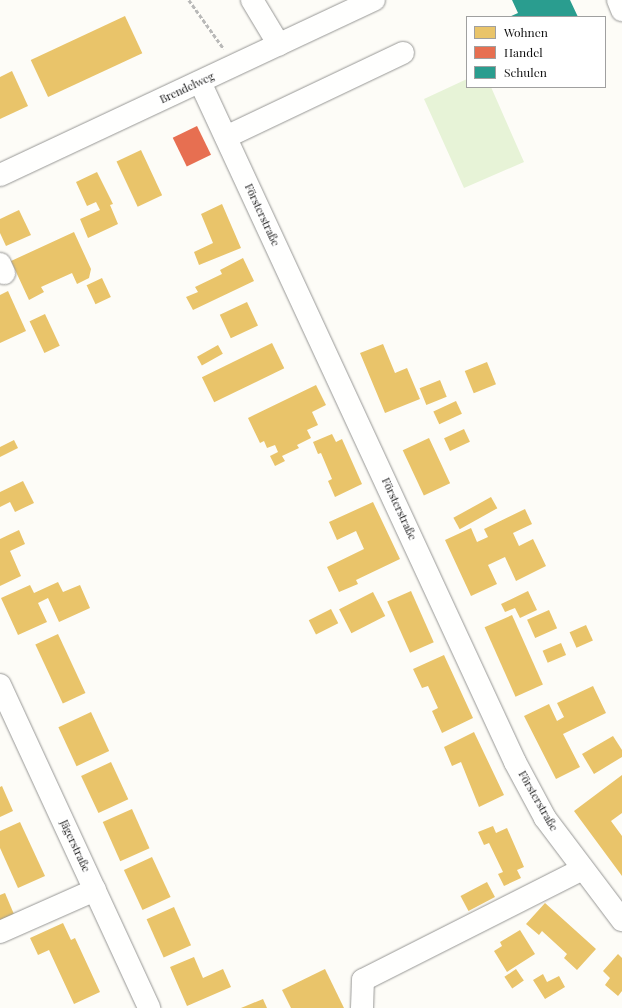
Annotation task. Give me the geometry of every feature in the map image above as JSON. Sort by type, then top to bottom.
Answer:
[{"type":"street","points":[[252,0],[279,45]]},
{"type":"street","name":"Brendelweg","points":[[0,175],[374,0]]},
{"type":"street","points":[[618,0],[622,10]]},
{"type":"street","points":[[226,137],[403,53]]},
{"type":"street","name":"Försterstraße","points":[[200,82],[515,762],[545,818],[581,870],[622,920]]},
{"type":"street","name":"Jägerstraße","points":[[2,694],[149,1008]]},
{"type":"street","points":[[362,1008],[363,980],[581,870]]},
{"type":"street","points":[[0,932],[95,890]]},
{"type":"path","points":[[189,0],[235,65]]},
{"type":"green space","points":[[466,79],[466,88],[491,88],[524,162],[464,188],[424,99]]},
{"type":"building: Wohnen","points":[[125,16],[142,53],[48,97],[31,60]]},
{"type":"building: Wohnen","points":[[12,71],[28,106],[0,119],[0,77]]},
{"type":"building: Wohnen","points":[[141,150],[162,195],[138,207],[117,161]]},
{"type":"building: Wohnen","points":[[97,172],[113,204],[110,205],[118,224],[88,238],[80,219],[100,210],[96,202],[87,206],[76,182]]},
{"type":"building: Wohnen","points":[[222,204],[241,248],[199,265],[194,252],[213,243],[201,214]]},
{"type":"building: Wohnen","points":[[19,210],[31,235],[6,246],[0,233],[0,219]]},
{"type":"building: Wohnen","points":[[74,232],[91,269],[89,278],[77,284],[72,273],[41,287],[44,292],[29,300],[11,261]]},
{"type":"building: Wohnen","points":[[243,258],[254,281],[193,310],[186,297],[198,292],[195,287],[222,274],[220,270]]},
{"type":"building: Wohnen","points":[[102,278],[111,297],[95,304],[87,285]]},
{"type":"building: Wohnen","points":[[8,291],[26,331],[0,343],[0,295]]},
{"type":"building: Wohnen","points":[[247,302],[258,326],[231,338],[220,315]]},
{"type":"building: Wohnen","points":[[45,314],[60,346],[44,353],[30,321]]},
{"type":"building: Wohnen","points":[[272,343],[284,368],[214,402],[202,377]]},
{"type":"building: Wohnen","points":[[383,344],[395,373],[407,368],[420,399],[385,413],[360,353]]},
{"type":"building: Wohnen","points":[[218,345],[223,354],[202,365],[197,357]]},
{"type":"building: Wohnen","points":[[487,362],[496,384],[474,393],[465,371]]},
{"type":"building: Wohnen","points":[[440,380],[447,397],[426,405],[420,388]]},
{"type":"building: Wohnen","points":[[316,385],[326,405],[312,412],[318,425],[307,430],[311,438],[297,445],[299,448],[282,456],[285,461],[275,466],[270,456],[278,452],[275,445],[267,448],[264,441],[260,443],[248,418]]},
{"type":"building: Wohnen","points":[[456,401],[462,414],[439,424],[433,412]]},
{"type":"building: Wohnen","points":[[464,429],[470,442],[450,451],[444,438]]},
{"type":"building: Wohnen","points":[[332,434],[336,442],[342,439],[362,484],[335,497],[328,481],[332,479],[321,453],[318,454],[313,442]]},
{"type":"building: Wohnen","points":[[429,438],[450,483],[424,496],[403,450]]},
{"type":"building: Wohnen","points":[[14,440],[18,448],[0,457],[0,447]]},
{"type":"building: Wohnen","points":[[23,481],[34,503],[15,512],[10,502],[0,507],[0,492]]},
{"type":"building: Wohnen","points":[[491,497],[497,508],[460,529],[453,518]]},
{"type":"building: Wohnen","points":[[373,502],[400,559],[356,580],[358,584],[339,592],[327,567],[364,549],[356,531],[337,540],[329,522]]},
{"type":"building: Wohnen","points":[[525,509],[532,524],[513,533],[519,546],[533,539],[546,566],[516,581],[505,557],[488,565],[497,584],[471,596],[445,540],[471,528],[477,542],[488,537],[484,529]]},
{"type":"building: Wohnen","points":[[19,530],[25,544],[10,551],[21,576],[0,586],[0,539]]},
{"type":"building: Wohnen","points":[[58,582],[63,592],[80,585],[90,608],[59,622],[48,598],[38,603],[47,622],[18,635],[1,598],[30,585],[34,593]]},
{"type":"building: Wohnen","points":[[411,591],[434,642],[410,653],[387,602]]},
{"type":"building: Wohnen","points":[[528,591],[537,610],[520,618],[515,608],[505,612],[501,604]]},
{"type":"building: Wohnen","points":[[373,592],[385,616],[351,633],[339,609]]},
{"type":"building: Wohnen","points":[[331,609],[338,623],[316,635],[309,620]]},
{"type":"building: Wohnen","points":[[549,610],[557,628],[535,638],[527,620]]},
{"type":"building: Wohnen","points":[[512,615],[543,684],[516,697],[485,627]]},
{"type":"building: Wohnen","points":[[586,625],[593,641],[576,648],[570,632]]},
{"type":"building: Wohnen","points":[[58,634],[85,693],[63,703],[35,645]]},
{"type":"building: Wohnen","points":[[561,643],[566,655],[548,663],[543,651]]},
{"type":"building: Wohnen","points":[[444,655],[473,718],[442,733],[432,711],[438,708],[428,686],[422,688],[413,669]]},
{"type":"building: Wohnen","points":[[593,686],[606,713],[563,734],[580,767],[556,779],[524,716],[549,704],[557,721],[564,717],[557,703]]},
{"type":"building: Wohnen","points":[[91,712],[109,751],[77,766],[58,727]]},
{"type":"building: Wohnen","points":[[474,732],[504,795],[479,807],[461,762],[452,766],[444,747]]},
{"type":"building: Wohnen","points":[[613,736],[622,750],[622,757],[594,774],[582,754]]},
{"type":"building: Wohnen","points":[[111,762],[128,799],[98,813],[81,776]]},
{"type":"building: Wohnen","points":[[622,775],[622,813],[611,821],[622,836],[622,876],[574,811]]},
{"type":"building: Wohnen","points":[[2,786],[13,811],[0,817],[0,787]]},
{"type":"building: Wohnen","points":[[132,809],[149,848],[120,861],[103,822]]},
{"type":"building: Wohnen","points":[[20,822],[45,876],[18,888],[0,848],[0,831]]},
{"type":"building: Wohnen","points":[[493,826],[496,833],[507,828],[524,867],[517,870],[521,878],[504,886],[498,874],[503,872],[489,843],[484,845],[478,832]]},
{"type":"building: Wohnen","points":[[152,857],[171,897],[142,910],[124,870]]},
{"type":"building: Wohnen","points":[[487,882],[495,897],[468,911],[461,896]]},
{"type":"building: Wohnen","points":[[5,893],[16,919],[0,927],[0,895]]},
{"type":"building: Wohnen","points":[[545,903],[596,949],[577,970],[564,958],[567,954],[542,931],[539,935],[526,924]]},
{"type":"building: Wohnen","points":[[174,907],[191,945],[164,958],[147,919]]},
{"type":"building: Wohnen","points":[[63,923],[71,940],[75,938],[100,992],[74,1004],[49,950],[38,955],[30,938]]},
{"type":"building: Wohnen","points":[[520,930],[535,954],[507,972],[494,951],[502,946],[500,942]]},
{"type":"building: Wohnen","points":[[618,954],[622,958],[622,991],[618,996],[605,985],[610,978],[603,971]]},
{"type":"building: Wohnen","points":[[194,957],[203,978],[223,969],[231,987],[187,1006],[170,967]]},
{"type":"building: Wohnen","points":[[325,969],[344,1008],[291,1008],[282,990]]},
{"type":"building: Wohnen","points":[[516,969],[524,981],[512,988],[504,977]]},
{"type":"building: Wohnen","points":[[543,974],[547,982],[559,976],[565,987],[545,999],[533,980]]},
{"type":"building: Wohnen","points":[[263,999],[267,1008],[241,1008]]},
{"type":"building: Handel","points":[[197,126],[211,155],[187,167],[173,138]]},
{"type":"building: Schulen","points":[[512,0],[570,0],[578,16],[511,16],[518,13]]}]
